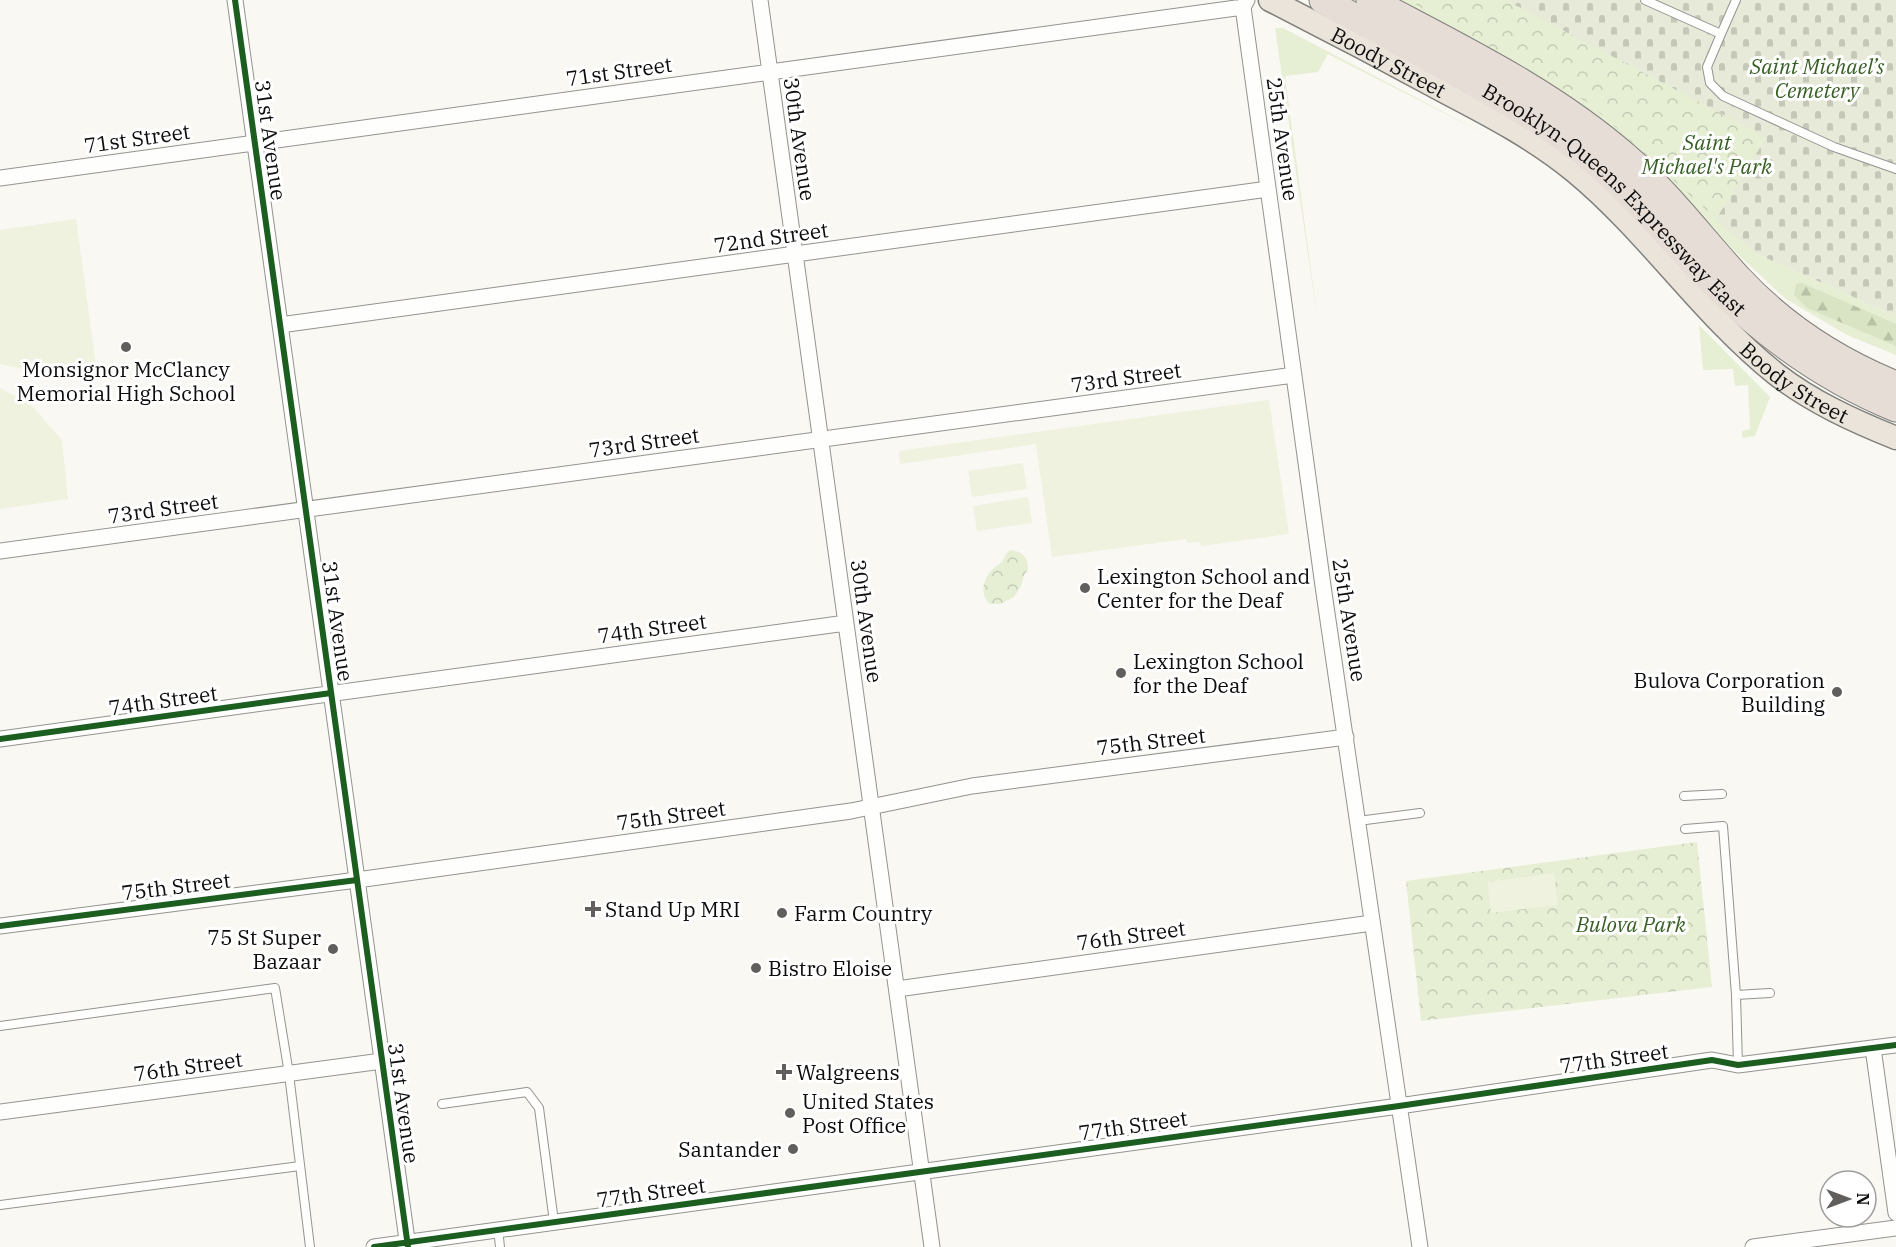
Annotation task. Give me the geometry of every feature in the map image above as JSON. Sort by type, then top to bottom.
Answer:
[{"type":"highway","name":"Brooklyn-Queens Expressway East","points":[[1323,0],[1494,94],[1569,141],[1632,196],[1709,279],[1773,338],[1843,384],[1896,408]]},
{"type":"highway","name":"Brooklyn-Queens Expressway East","points":[[1370,0],[1512,76],[1584,122],[1628,158],[1668,198],[1761,300],[1805,337],[1855,367],[1896,386]]},
{"type":"highway","points":[[1694,228],[1762,288],[1799,316],[1853,347],[1896,366]]},
{"type":"main road","name":"Boody Street","points":[[1270,0],[1502,122],[1549,152],[1610,203],[1697,298],[1777,374],[1829,407],[1896,438]]},
{"type":"street","name":"31st Avenue","points":[[235,0],[407,1245]]},
{"type":"street","name":"30th Avenue","points":[[760,0],[933,1247]]},
{"type":"street","name":"71st Street","points":[[0,178],[1245,4]]},
{"type":"street","name":"25th Avenue","points":[[1245,4],[1268,189],[1324,592],[1419,1247]]},
{"type":"street","name":"72nd Street","points":[[280,325],[1268,189]]},
{"type":"street","name":"73rd Street","points":[[0,551],[1294,375]]},
{"type":"street","name":"74th Street","points":[[0,739],[846,623]]},
{"type":"street","name":"75th Street","points":[[0,926],[357,880],[851,811],[972,786],[1346,737]]},
{"type":"street","name":"76th Street","points":[[897,989],[1372,923]]},
{"type":"street","name":"77th Street","points":[[374,1247],[407,1245],[498,1229],[1399,1106],[1712,1060],[1738,1065],[1896,1045]]},
{"type":"street","points":[[1873,1048],[1896,1213]]},
{"type":"street","name":"76th Street","points":[[0,1112],[381,1061]]},
{"type":"street","points":[[1753,1247],[1896,1228]]},
{"type":"lane","points":[[1645,0],[1721,34]]},
{"type":"lane","points":[[1736,0],[1707,66],[1710,82],[1723,96],[1834,147],[1896,169]]},
{"type":"lane","points":[[1684,796],[1722,794]]},
{"type":"lane","points":[[1358,821],[1420,813]]},
{"type":"lane","points":[[1686,829],[1723,826],[1736,995],[1738,1065]]},
{"type":"lane","points":[[0,1026],[275,988],[289,1074],[310,1247]]},
{"type":"lane","points":[[1736,995],[1770,993]]},
{"type":"lane","points":[[442,1104],[527,1092],[539,1108],[554,1222]]},
{"type":"lane","points":[[0,1205],[300,1166]]},
{"type":"lane","points":[[498,1229],[501,1247]]},
{"type":"green space","name":"Saint Michael's Park","points":[[1398,0],[1505,0],[1766,137],[1755,253],[1896,316],[1896,355],[1847,335],[1786,299],[1732,249],[1660,172]]},
{"type":"green space","name":"Saint Michael's Park","points":[[1408,0],[1505,0],[1766,137],[1716,219],[1590,104]]},
{"type":"green space","name":"Saint Michael’s Cemetery","points":[[1505,0],[1896,0],[1896,316],[1755,253],[1716,219],[1766,138]]},
{"type":"green space","points":[[1275,28],[1283,28],[1495,139],[1328,54],[1318,72],[1285,76],[1318,323]]},
{"type":"green space","points":[[76,219],[96,366],[34,371],[0,364],[0,230]]},
{"type":"green space","points":[[1802,283],[1896,324],[1896,346],[1807,308],[1794,295],[1796,284]]},
{"type":"green space","points":[[1699,325],[1770,397],[1755,436],[1742,438],[1742,431],[1750,429],[1748,385],[1735,386],[1733,369],[1703,370]]},
{"type":"green space","points":[[0,388],[31,405],[62,440],[68,499],[0,509]]},
{"type":"green space","points":[[1269,400],[1289,534],[1201,546],[1200,542],[1187,543],[1186,539],[1052,557],[1036,444],[900,464],[899,451]]},
{"type":"green space","points":[[1023,463],[1027,489],[972,497],[968,471]]},
{"type":"green space","points":[[1028,497],[1032,523],[977,531],[973,506]]},
{"type":"green space","points":[[1011,550],[1024,556],[1028,570],[1014,597],[1000,604],[990,604],[983,591],[985,581],[990,572]]},
{"type":"green space","name":"Bulova Park","points":[[1697,842],[1712,987],[1421,1021],[1406,881]]},
{"type":"green space","points":[[1554,873],[1558,905],[1491,913],[1487,882]]},
{"type":"cycle path","points":[[235,0],[408,1247]]},
{"type":"cycle path","points":[[0,739],[331,693]]},
{"type":"cycle path","points":[[0,926],[357,880]]},
{"type":"cycle path","points":[[374,1247],[1399,1106],[1712,1060],[1738,1065],[1896,1045]]},
{"type":"place","name":"Monsignor McClancy Memorial High School","points":[[126,347]]},
{"type":"place","name":"Lexington School and Center for the Deaf","points":[[1085,588]]},
{"type":"place","name":"Lexington School for the Deaf","points":[[1121,673]]},
{"type":"place","name":"Bulova Corporation Building","points":[[1837,692]]},
{"type":"place","name":"Stand Up MRI","points":[[593,909]]},
{"type":"place","name":"Farm Country","points":[[782,913]]},
{"type":"place","name":"75 St Super Bazaar","points":[[333,949]]},
{"type":"place","name":"Bistro Eloise","points":[[756,968]]},
{"type":"place","name":"Walgreens","points":[[784,1072]]},
{"type":"place","name":"United States Post Office","points":[[790,1113]]},
{"type":"place","name":"Santander","points":[[793,1149]]}]
